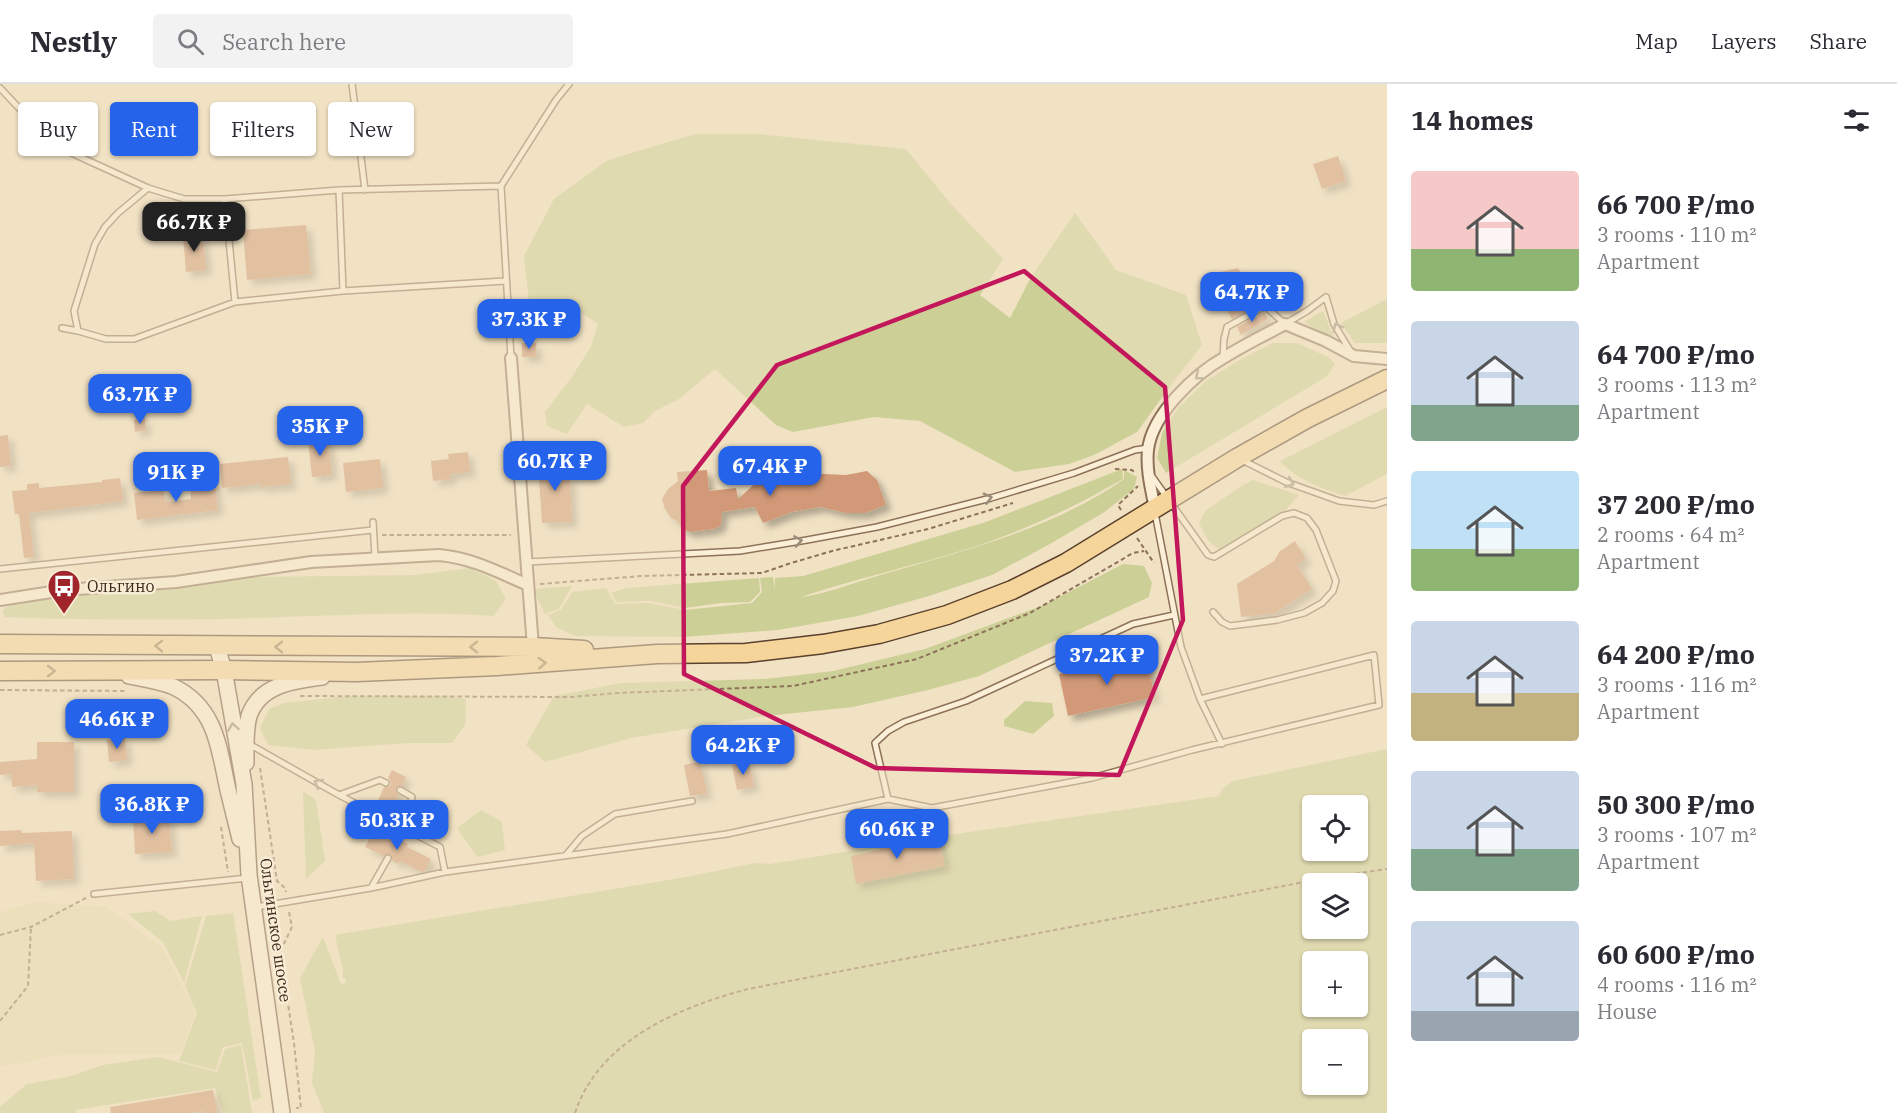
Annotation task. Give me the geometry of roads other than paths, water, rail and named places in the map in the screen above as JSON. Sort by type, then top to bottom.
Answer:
[{"type":"main road","points":[[0,671],[357,672],[497,666],[657,654],[746,652],[823,644],[879,634],[947,615],[1012,590],[1066,563],[1237,458],[1308,418],[1387,379]]},
{"type":"main road","points":[[0,644],[533,647],[657,654]]},
{"type":"main road","name":"Ольгинское шоссе","points":[[217,647],[224,670],[244,784],[250,877],[282,1112]]},
{"type":"main road","points":[[102,671],[158,681],[176,688],[190,697],[211,724],[218,739],[227,787],[250,877]]},
{"type":"main road","points":[[244,784],[253,747],[249,717],[256,703],[265,693],[284,683],[357,672]]},
{"type":"street","points":[[1161,504],[1143,473],[1153,430],[1181,392],[1223,357],[1285,324],[1326,341],[1354,356],[1387,359]]},
{"type":"street","points":[[511,358],[533,647]]},
{"type":"street","points":[[0,600],[64,590],[198,579],[310,562],[439,555],[458,556],[475,561],[528,585]]},
{"type":"lane","points":[[352,84],[365,190]]},
{"type":"lane","points":[[511,358],[501,186],[556,100],[569,84]]},
{"type":"lane","points":[[0,88],[54,145],[148,188],[184,199],[225,199],[339,190],[501,186]]},
{"type":"lane","points":[[78,331],[74,311],[95,244],[105,227],[118,213],[148,188]]},
{"type":"lane","points":[[339,190],[343,291]]},
{"type":"lane","points":[[225,199],[235,302]]},
{"type":"lane","points":[[62,328],[106,339],[134,339],[235,302],[343,291],[505,280]]},
{"type":"lane","points":[[1223,357],[1227,327],[1265,306],[1285,324],[1326,297],[1334,324],[1354,356]]},
{"type":"lane","points":[[527,562],[740,550],[807,540],[888,524],[991,498],[1074,473],[1135,450],[1148,448]]},
{"type":"lane","points":[[1237,458],[1286,482],[1339,501],[1374,506],[1387,501]]},
{"type":"lane","points":[[1143,473],[1161,504],[1208,555],[1214,557],[1282,516],[1294,513],[1307,518],[1316,530],[1335,581],[1333,591],[1322,603],[1304,613],[1277,620],[1230,626],[1222,622],[1213,612]]},
{"type":"lane","points":[[1161,504],[1173,615],[1181,647],[1200,699],[1222,744]]},
{"type":"lane","points":[[373,522],[375,557]]},
{"type":"lane","points":[[0,569],[373,532]]},
{"type":"lane","points":[[888,798],[875,743],[888,731],[904,722],[966,701],[1133,624],[1173,615]]},
{"type":"lane","points":[[254,908],[371,888],[445,872],[727,834],[888,798],[932,808],[1092,778],[1192,750],[1379,705],[1374,655],[1200,699]]},
{"type":"lane","points":[[253,747],[339,795],[441,847],[445,872]]},
{"type":"lane","points":[[339,795],[380,780],[386,783]]},
{"type":"lane","points":[[398,839],[404,827],[412,797],[400,790]]},
{"type":"lane","points":[[566,855],[582,837],[615,814],[692,801]]},
{"type":"lane","points":[[371,888],[388,858]]},
{"type":"lane","points":[[94,894],[250,877]]},
{"type":"place","name":"Ольгино","points":[[64,615]]}]
